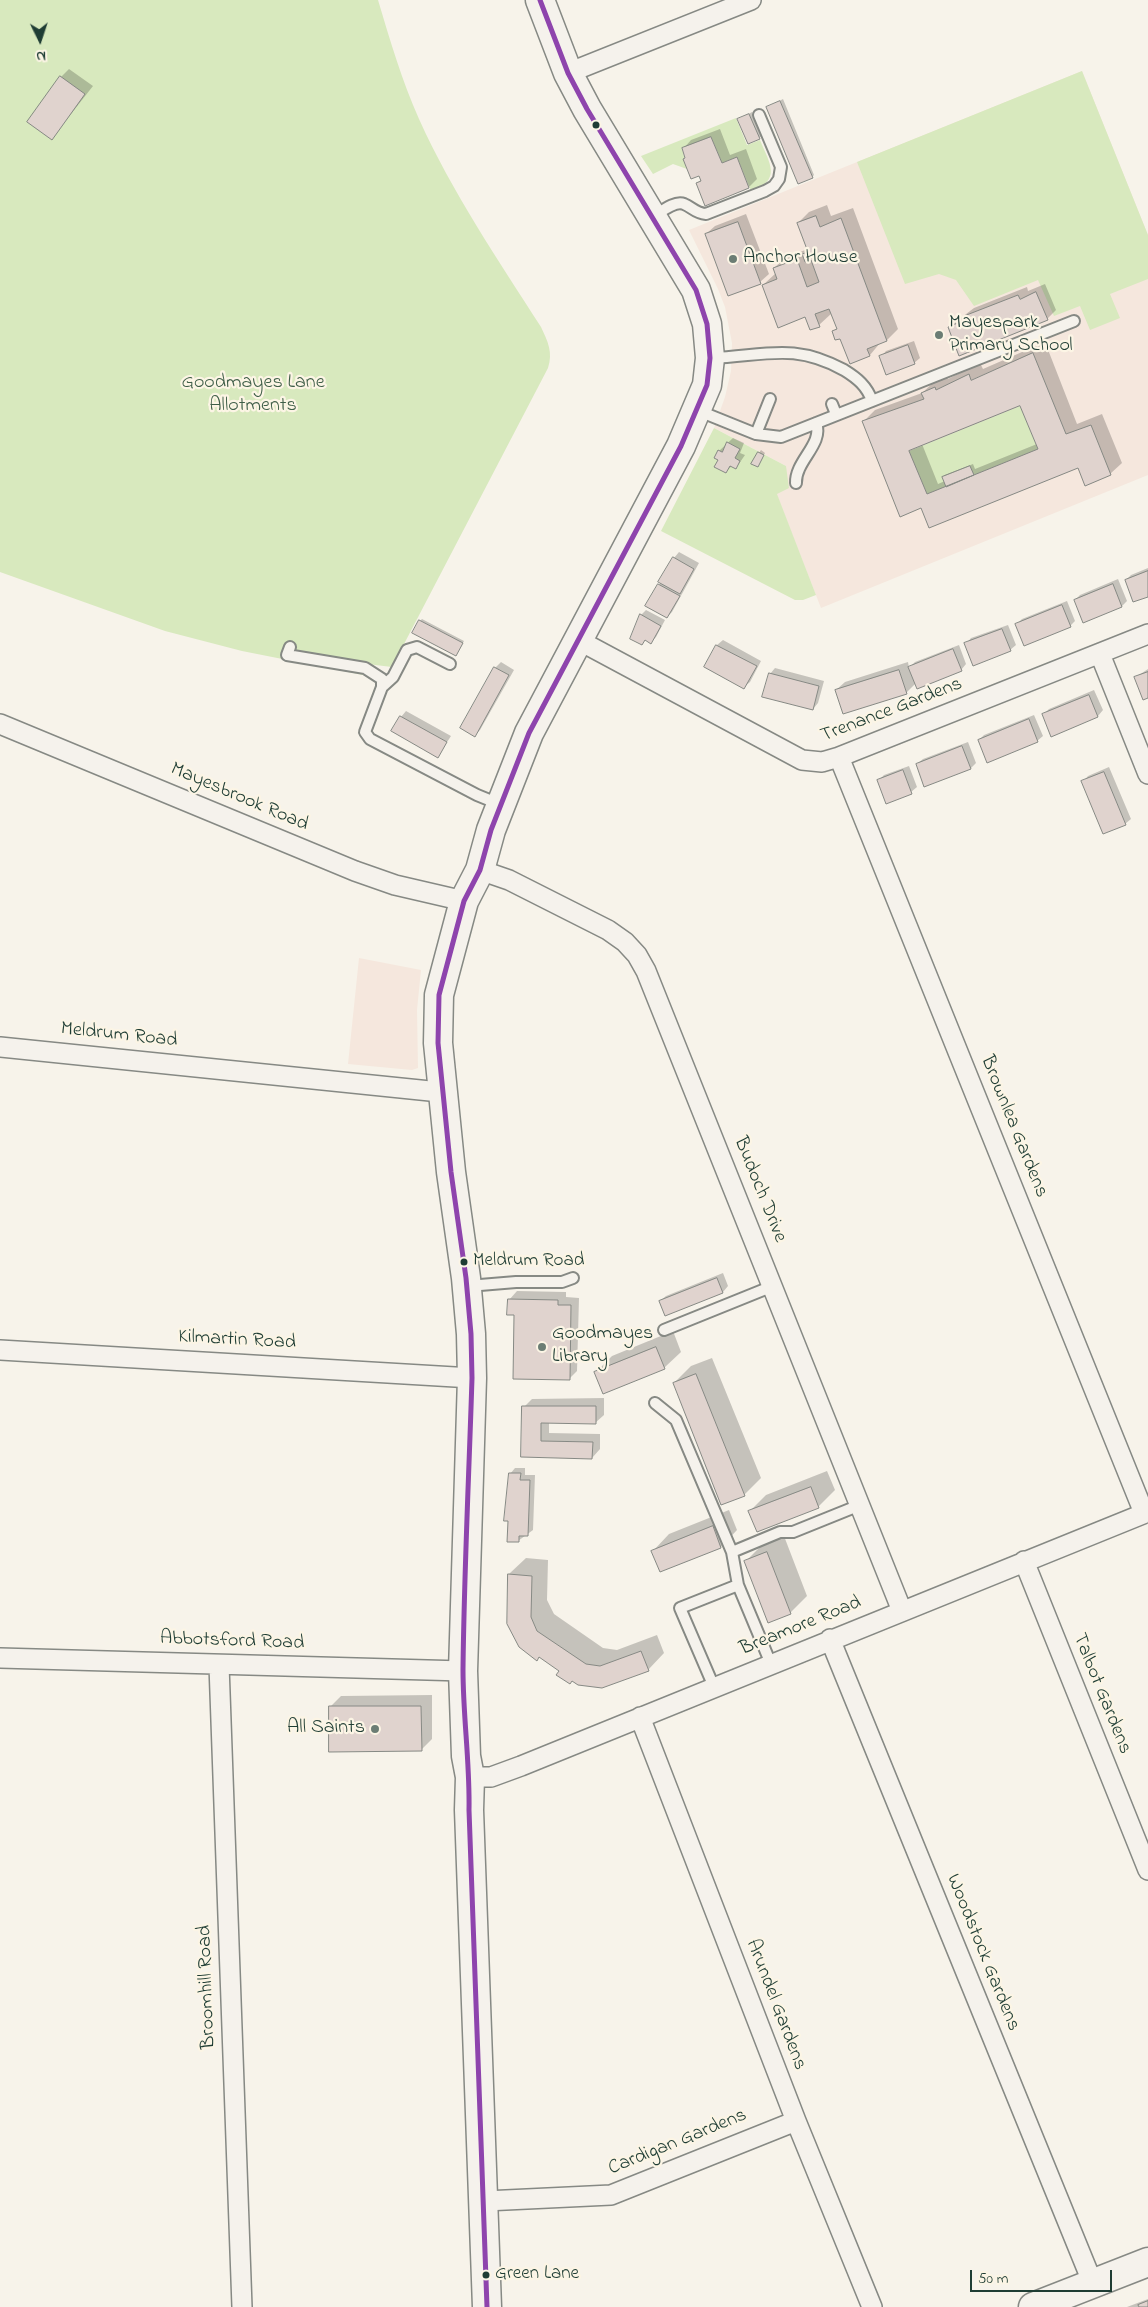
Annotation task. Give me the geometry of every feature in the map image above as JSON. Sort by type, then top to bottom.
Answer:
[{"type":"main road","points":[[487,2307],[469,1810],[470,1777],[466,1756],[463,1671],[472,1378],[467,1286],[451,1172],[438,1043],[439,995],[464,900],[480,870],[491,830],[529,733],[580,642],[698,410],[706,385],[710,358],[707,324],[701,303],[653,217],[587,109],[568,73],[540,0]]},
{"type":"main road","points":[[1032,2307],[1148,2262]]},
{"type":"street","points":[[568,73],[751,0]]},
{"type":"street","name":"Trenance Gardens","points":[[580,642],[802,760],[822,762],[839,757],[1148,634]]},
{"type":"street","points":[[1100,654],[1148,774]]},
{"type":"street","name":"Mayesbrook Road","points":[[0,724],[355,871],[395,885],[464,900]]},
{"type":"street","name":"Brownlea Gardens","points":[[839,757],[1146,1513]]},
{"type":"street","name":"Budoch Drive","points":[[480,870],[509,880],[608,930],[625,942],[637,955],[646,971],[902,1611]]},
{"type":"street","name":"Meldrum Road","points":[[0,1047],[430,1091],[443,1090]]},
{"type":"street","name":"Kilmartin Road","points":[[0,1350],[472,1378]]},
{"type":"street","name":"Breamore Road","points":[[470,1777],[491,1777],[1146,1513]]},
{"type":"street","name":"Talbot Gardens","points":[[1024,1561],[1148,1870]]},
{"type":"street","name":"Woodstock Gardens","points":[[830,1640],[1093,2284]]},
{"type":"street","name":"Abbotsford Road","points":[[0,1658],[463,1671]]},
{"type":"street","name":"Broomhill Road","points":[[219,1665],[242,2307]]},
{"type":"street","name":"Arundel Gardens","points":[[640,1717],[796,2121],[872,2307]]},
{"type":"street","name":"Cardigan Gardens","points":[[484,2201],[611,2195],[796,2121]]},
{"type":"lane","points":[[653,217],[677,203],[683,203],[698,213],[706,214],[774,186],[779,179],[781,167],[760,115]]},
{"type":"lane","points":[[698,410],[756,434],[781,436],[1074,320]]},
{"type":"lane","points":[[710,358],[787,352],[806,354],[823,359],[857,379],[866,388],[872,400]]},
{"type":"lane","points":[[756,434],[770,399]]},
{"type":"lane","points":[[832,404],[836,414]]},
{"type":"lane","points":[[796,483],[796,474],[816,439],[819,430],[816,423]]},
{"type":"lane","points":[[290,647],[287,655],[365,668],[382,679],[382,687],[365,732],[370,740],[500,805]]},
{"type":"lane","points":[[382,687],[393,677],[407,650],[417,647],[450,664]]},
{"type":"lane","points":[[467,1286],[516,1282],[562,1282],[573,1278]]},
{"type":"lane","points":[[664,1330],[773,1286]]},
{"type":"lane","points":[[655,1403],[676,1420],[732,1552],[738,1585],[771,1664]]},
{"type":"lane","points":[[732,1552],[780,1532],[793,1532],[860,1505]]},
{"type":"lane","points":[[714,1687],[680,1608],[738,1585]]},
{"type":"shaded area","name":"Mayespark Primary School","points":[[1082,71],[1148,235],[1148,475],[821,608],[776,493],[786,466],[714,428],[725,397],[731,371],[732,343],[725,307],[689,230]]},
{"type":"shaded area","points":[[359,958],[421,970],[417,1010],[418,1068],[412,1070],[348,1064]]},
{"type":"green space","name":"Goodmayes Lane Allotments","points":[[0,0],[378,0],[407,90],[432,146],[476,225],[541,327],[548,342],[550,352],[548,368],[392,667],[367,664],[363,675],[242,651],[165,631],[0,572]]},
{"type":"green space","points":[[1082,71],[1148,235],[1148,279],[1110,294],[1120,318],[1090,330],[1080,306],[1054,316],[1038,280],[974,306],[956,280],[939,274],[905,284],[857,162]]},
{"type":"green space","points":[[736,118],[747,145],[760,140],[770,164],[770,176],[767,182],[751,191],[737,157],[722,163],[711,137],[682,148],[687,169],[673,164],[653,174],[641,156]]},
{"type":"green space","points":[[1020,406],[1038,449],[927,494],[909,451]]},
{"type":"green space","points":[[714,428],[786,466],[789,488],[777,494],[816,595],[803,600],[795,600],[661,531]]},
{"type":"building","points":[[60,76],[85,94],[52,140],[27,122]]},
{"type":"building","points":[[780,101],[813,178],[798,184],[766,107]]},
{"type":"building","points":[[749,114],[760,139],[748,144],[737,119]]},
{"type":"building","points":[[711,137],[722,163],[737,157],[749,188],[705,206],[696,183],[701,181],[699,176],[691,179],[683,159],[685,158],[682,148]]},
{"type":"building","points":[[816,216],[820,227],[841,218],[887,341],[867,349],[870,356],[850,364],[840,339],[835,340],[832,331],[837,329],[829,309],[815,314],[820,327],[810,330],[805,317],[778,328],[762,285],[777,279],[773,268],[797,259],[807,287],[819,282],[811,260],[805,262],[802,254],[808,252],[797,223]]},
{"type":"building","name":"Anchor House","points":[[738,222],[761,284],[728,296],[705,234]]},
{"type":"building","points":[[1036,292],[1048,320],[959,356],[948,327],[965,320],[964,316],[1018,295],[1020,299]]},
{"type":"building","points":[[908,345],[915,364],[886,375],[879,356]]},
{"type":"building","points":[[1033,353],[1066,434],[1091,425],[1111,475],[1085,486],[1078,468],[929,528],[921,508],[900,517],[862,421],[924,399],[921,393],[935,387],[936,390],[969,374],[971,380]],"holes":[[[1020,406],[1038,449],[927,494],[909,451]]]},
{"type":"building","points":[[727,442],[740,449],[735,458],[740,461],[736,469],[730,466],[726,473],[714,467],[718,460],[714,458],[718,450],[722,452]]},
{"type":"building","points":[[758,452],[764,455],[758,467],[751,464]]},
{"type":"building","points":[[970,466],[974,475],[946,487],[942,477]]},
{"type":"building","points":[[673,557],[694,569],[680,594],[658,582]]},
{"type":"building","points":[[1148,571],[1148,597],[1133,602],[1125,580]]},
{"type":"building","points":[[658,584],[680,596],[667,618],[645,606]]},
{"type":"building","points":[[1113,584],[1122,607],[1083,623],[1074,600]]},
{"type":"building","points":[[1062,605],[1071,627],[1024,646],[1015,624]]},
{"type":"building","points":[[640,614],[661,626],[651,644],[645,640],[642,645],[630,639]]},
{"type":"building","points":[[419,620],[463,643],[456,656],[412,633]]},
{"type":"building","points":[[1002,629],[1011,651],[973,666],[964,643]]},
{"type":"building","points":[[716,645],[757,666],[744,689],[704,667]]},
{"type":"building","points":[[953,649],[962,671],[917,689],[908,667]]},
{"type":"building","points":[[494,667],[509,675],[475,737],[460,728]]},
{"type":"building","points":[[899,670],[907,694],[843,714],[835,690]]},
{"type":"building","points":[[1148,672],[1148,698],[1143,700],[1134,677]]},
{"type":"building","points":[[769,673],[819,686],[813,710],[762,697]]},
{"type":"building","points":[[1089,695],[1098,717],[1051,737],[1042,714]]},
{"type":"building","points":[[400,716],[447,742],[438,758],[391,731]]},
{"type":"building","points":[[1029,719],[1038,742],[987,763],[978,740]]},
{"type":"building","points":[[962,746],[971,769],[924,787],[916,764]]},
{"type":"building","points":[[903,770],[912,794],[886,804],[877,780]]},
{"type":"building","points":[[1104,772],[1126,825],[1103,834],[1081,781]]},
{"type":"building","points":[[717,1278],[723,1293],[665,1316],[659,1301]]},
{"type":"building","name":"Goodmayes Library","points":[[508,1299],[558,1300],[558,1305],[571,1305],[570,1380],[513,1379],[514,1315],[507,1315]]},
{"type":"building","points":[[656,1347],[665,1369],[603,1394],[594,1372]]},
{"type":"building","points":[[696,1374],[745,1496],[721,1505],[673,1383]]},
{"type":"building","points":[[522,1406],[596,1406],[596,1424],[541,1423],[541,1441],[593,1442],[592,1459],[521,1457]]},
{"type":"building","points":[[509,1473],[521,1473],[520,1480],[530,1480],[528,1536],[519,1536],[519,1542],[507,1542],[508,1521],[504,1521]]},
{"type":"building","points":[[811,1487],[819,1508],[757,1532],[748,1511]]},
{"type":"building","points":[[713,1526],[721,1548],[660,1572],[651,1551]]},
{"type":"building","points":[[767,1552],[791,1614],[768,1623],[744,1561]]},
{"type":"building","points":[[508,1574],[532,1576],[531,1617],[537,1631],[586,1664],[600,1666],[641,1651],[649,1671],[602,1688],[578,1685],[572,1681],[570,1684],[556,1675],[559,1671],[539,1657],[537,1661],[519,1647],[507,1624]]},
{"type":"building","name":"All Saints","points":[[329,1706],[421,1706],[422,1751],[329,1752]]},
{"type":"building","points":[[1148,2301],[1148,2307],[1139,2307],[1138,2305]]},
{"type":"transit line","points":[[487,2307],[463,1670],[472,1378],[471,1334],[466,1278],[451,1172],[438,1043],[439,995],[464,901],[480,870],[491,830],[529,733],[681,446],[707,385],[710,358],[707,324],[696,290],[587,109],[568,73],[540,0]]},
{"type":"place","name":"Anchor House","points":[[733,259]]},
{"type":"place","name":"Mayespark Primary School","points":[[939,335]]},
{"type":"place","name":"Meldrum Road","points":[[464,1262]]},
{"type":"place","name":"Goodmayes Library","points":[[542,1347]]},
{"type":"place","name":"All Saints","points":[[375,1729]]},
{"type":"place","name":"Green Lane","points":[[486,2275]]}]
